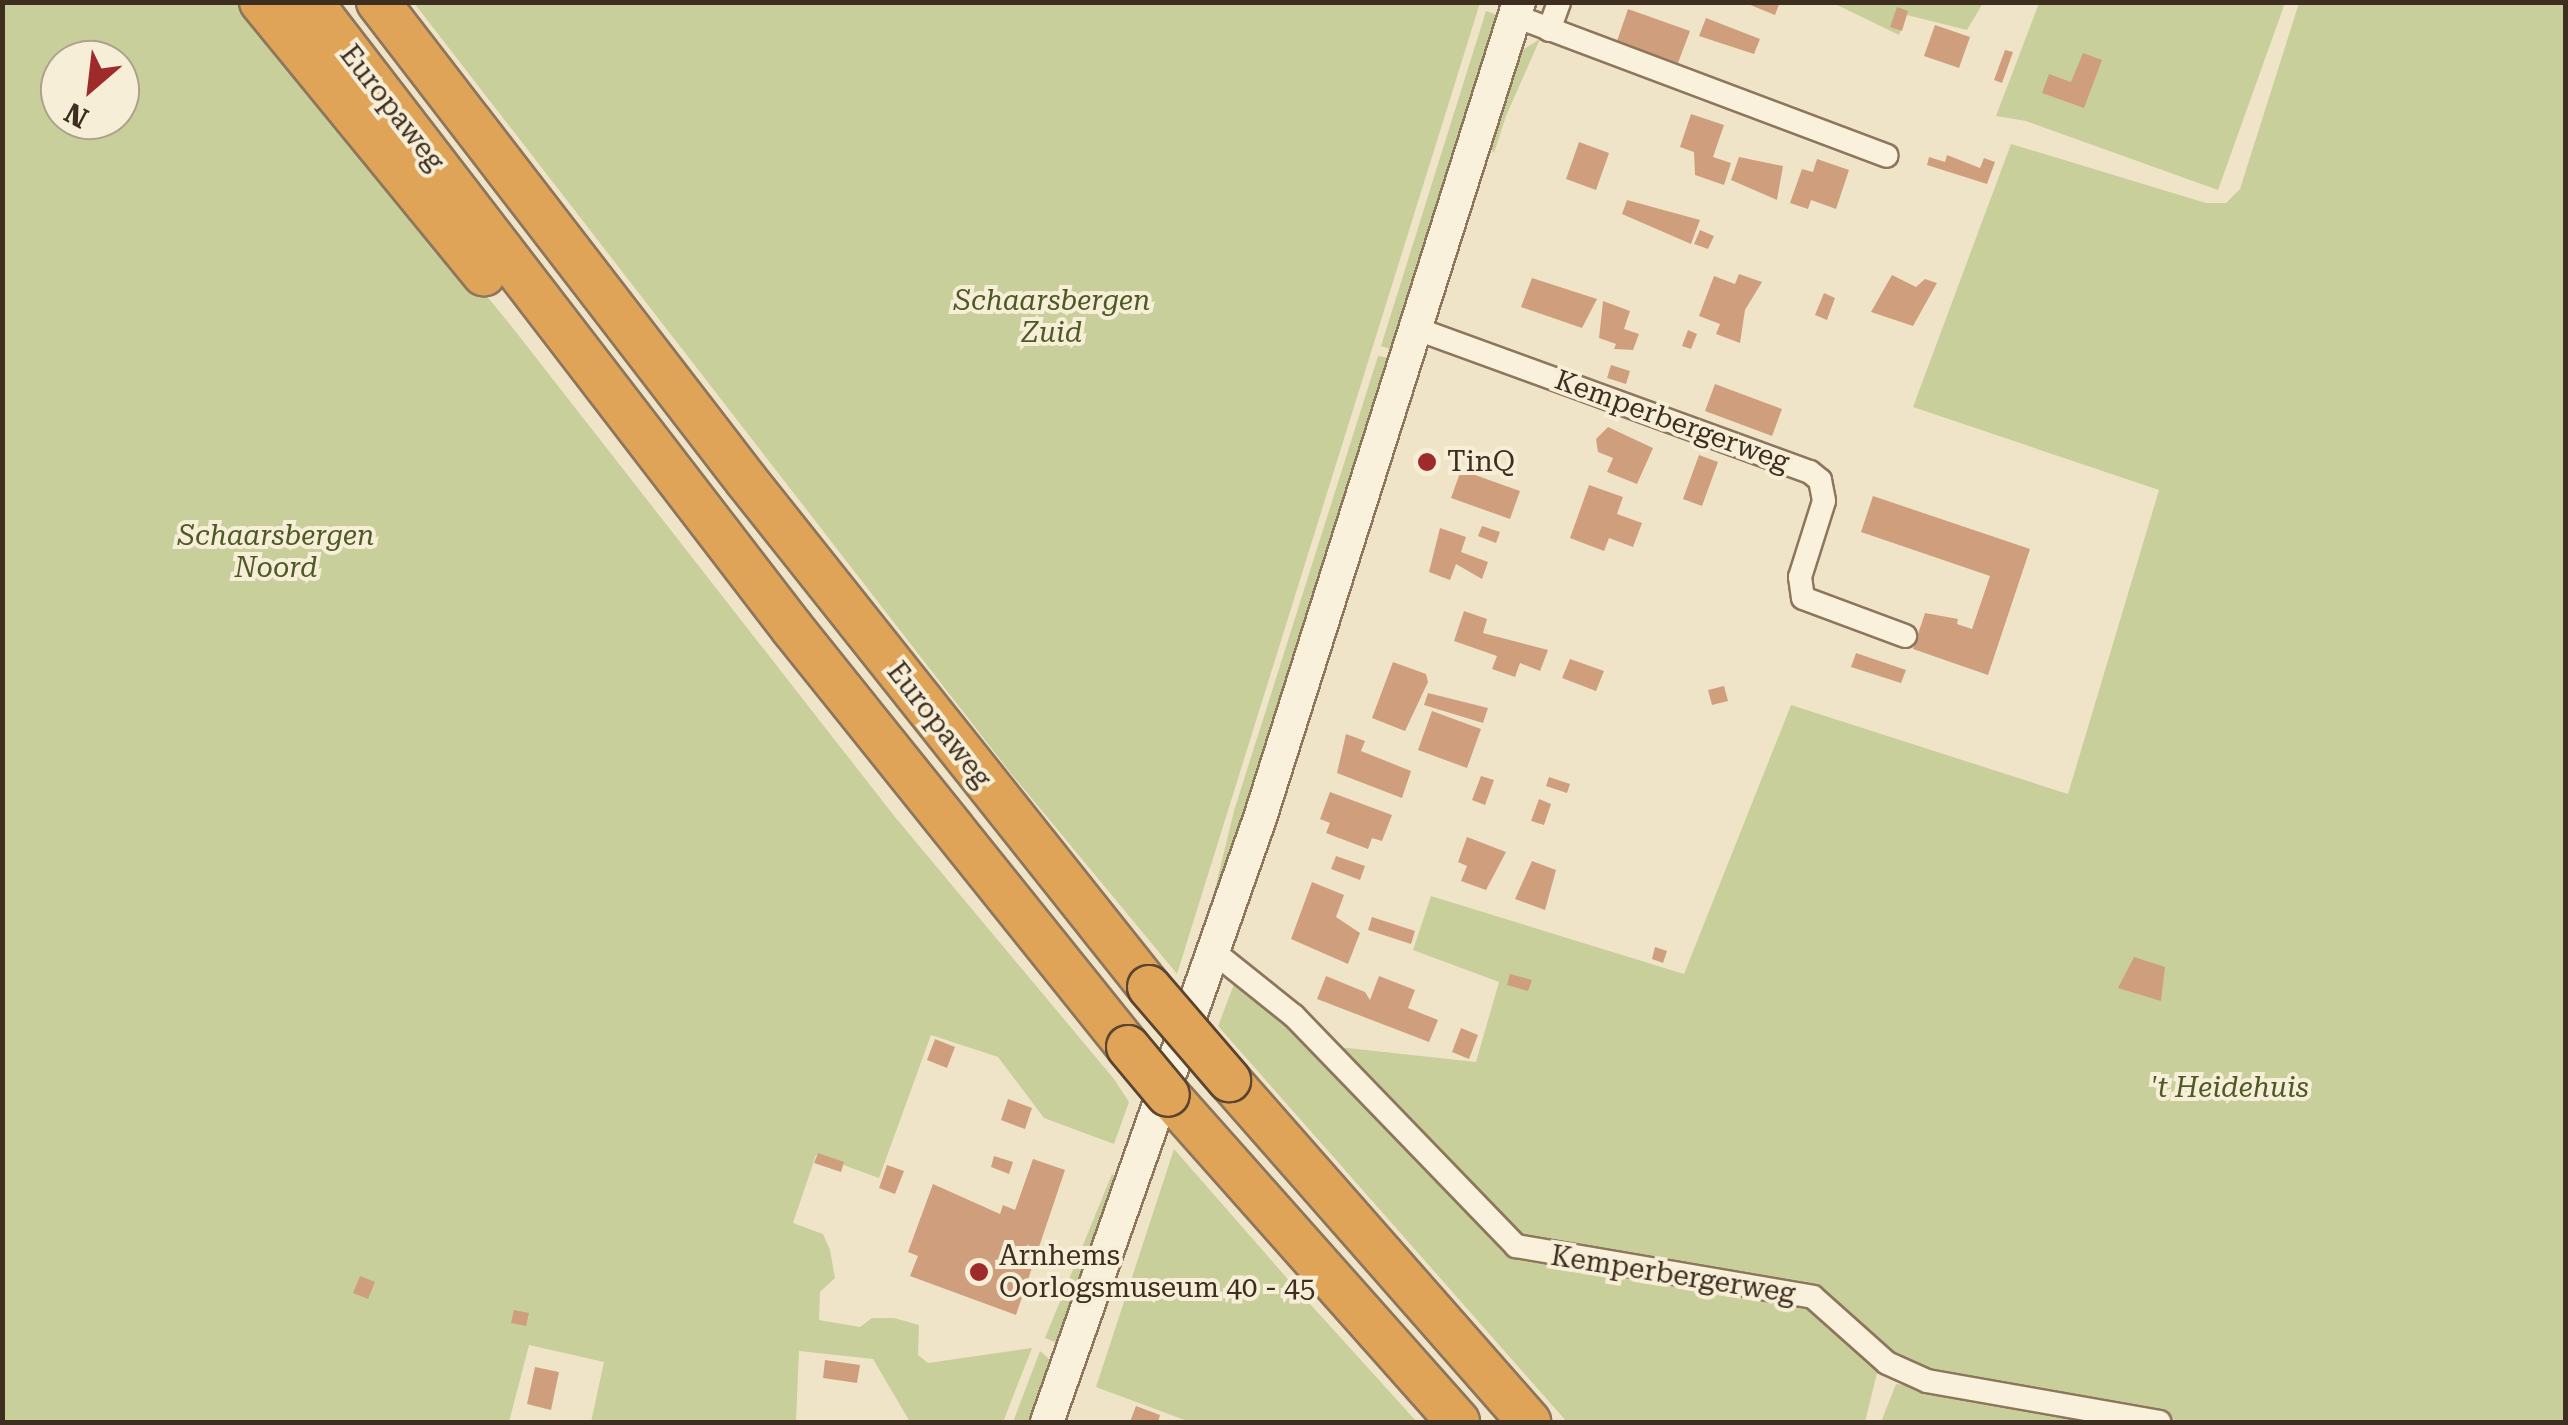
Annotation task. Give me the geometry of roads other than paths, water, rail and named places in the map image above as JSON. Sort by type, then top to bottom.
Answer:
[{"type":"highway","points":[[261,2],[624,454],[792,628]]},
{"type":"highway","name":"Europaweg","points":[[311,2],[792,628],[1128,1047],[1458,1422]]},
{"type":"highway","name":"Europaweg","points":[[378,2],[746,480],[1150,987],[1529,1422]]},
{"type":"main road","points":[[1047,1422],[1214,952],[1517,10]]},
{"type":"street","points":[[1549,30],[1559,2]]},
{"type":"street","points":[[1517,10],[1549,30],[1887,156]]},
{"type":"street","name":"Kemperbergerweg","points":[[1417,328],[1810,472],[1820,480],[1824,500],[1800,577],[1804,598],[1905,636]]},
{"type":"street","name":"Kemperbergerweg","points":[[1214,952],[1294,1016],[1516,1246],[1814,1297],[1830,1305],[1887,1363],[1927,1381],[2160,1422]]},
{"type":"place","name":"TinQ","points":[[1427,462]]},
{"type":"place","name":"Arnhems Oorlogsmuseum 40 - 45","points":[[979,1272]]},
{"type":"park label","name":"Schaarsbergen Zuid","points":[[1052,317]]},
{"type":"park label","name":"Schaarsbergen Noord","points":[[276,552]]},
{"type":"park label","name":"'t Heidehuis","points":[[2230,1088]]}]
